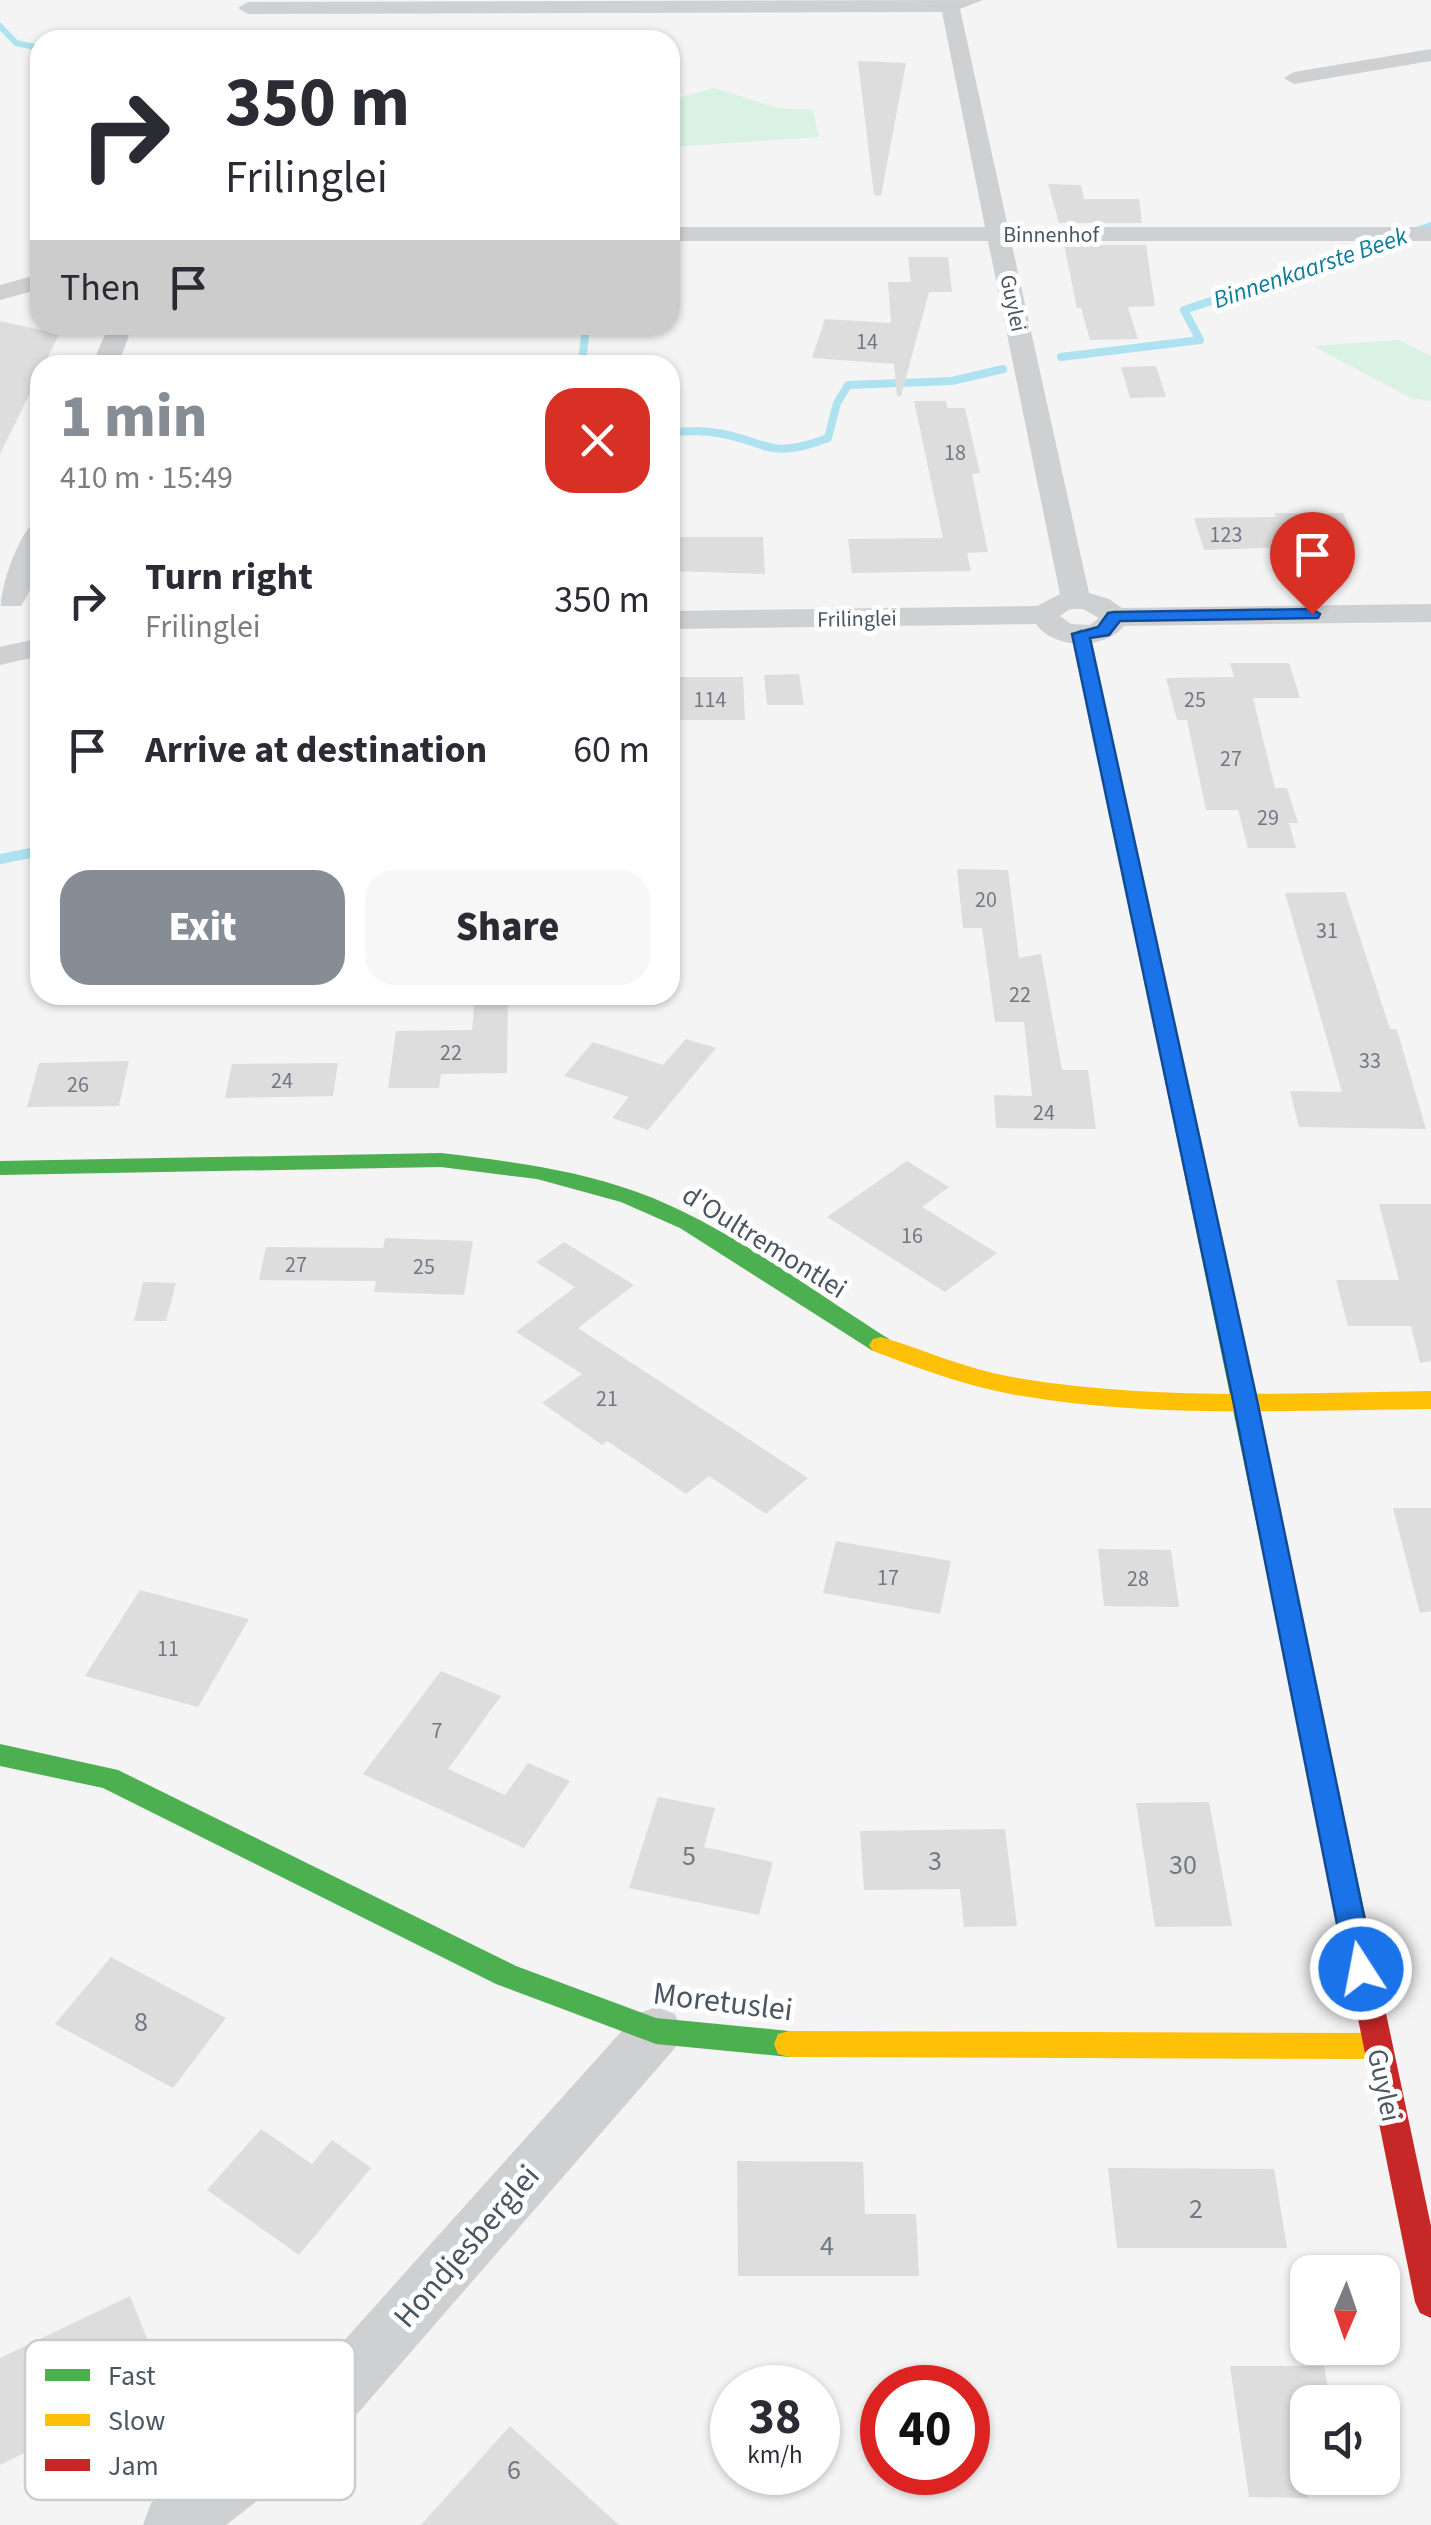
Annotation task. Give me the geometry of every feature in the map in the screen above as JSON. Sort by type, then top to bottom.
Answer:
[{"type":"street","points":[[247,11],[962,3]]},
{"type":"street","name":"Guylei","points":[[962,3],[999,234],[1076,600]]},
{"type":"street","points":[[1294,78],[1431,55]]},
{"type":"street","name":"Binnenhof","points":[[680,234],[1431,234]]},
{"type":"street","points":[[0,292],[30,284]]},
{"type":"street","points":[[17,601],[30,560]]},
{"type":"street","points":[[1076,600],[1103,606],[1114,616],[1431,612]]},
{"type":"street","name":"Frilinglei","points":[[680,620],[1045,615],[1055,604],[1076,600]]},
{"type":"street","name":"Frilinglei","points":[[1045,615],[1053,627],[1081,634]]},
{"type":"street","points":[[1081,634],[1103,631],[1114,616]]},
{"type":"street","name":"Guylei","points":[[1081,634],[1245,1400],[1431,2302]]},
{"type":"street","points":[[0,656],[30,649]]},
{"type":"street","name":"d'Oultremontlei","points":[[0,1168],[442,1160],[514,1167],[568,1178],[634,1199],[688,1223],[848,1328],[908,1357],[966,1377],[1046,1394],[1431,1400]]},
{"type":"street","name":"Moretuslei","points":[[0,1755],[108,1778],[506,1975],[656,2031],[780,2044],[1376,2046]]},
{"type":"street","name":"Hondjesberglei","points":[[355,2372],[656,2031]]},
{"type":"street","name":"Hondjesberglei","points":[[173,2525],[210,2500]]},
{"type":"green space","points":[[714,88],[778,108],[813,110],[819,137],[680,146],[680,97]]},
{"type":"green space","points":[[1399,340],[1431,356],[1431,401],[1411,398],[1313,346]]},
{"type":"building","points":[[858,61],[906,63],[881,196],[874,195]]},
{"type":"building","points":[[1048,184],[1081,185],[1084,199],[1139,199],[1142,223],[1059,223]]},
{"type":"building","points":[[1064,245],[1146,245],[1155,306],[1128,307],[1138,339],[1090,340],[1081,308],[1077,308]]},
{"type":"building","points":[[908,257],[948,257],[952,292],[929,292],[901,396],[897,396],[894,364],[812,358],[825,319],[891,323],[888,282],[911,282]]},
{"type":"building","points":[[0,321],[30,328],[30,335],[59,335],[49,355],[30,355],[30,393],[0,454]]},
{"type":"building","points":[[1156,366],[1166,397],[1130,398],[1121,367]]},
{"type":"building","points":[[914,401],[946,401],[947,408],[965,408],[980,473],[972,474],[988,552],[967,553],[971,571],[852,573],[848,539],[943,538]]},
{"type":"building","points":[[1274,513],[1343,513],[1356,545],[1204,550],[1194,518],[1276,517]]},
{"type":"building","points":[[680,537],[763,537],[765,574],[680,571]]},
{"type":"building","points":[[1230,663],[1289,663],[1300,698],[1253,698],[1275,788],[1287,788],[1298,823],[1289,823],[1296,848],[1248,848],[1238,810],[1206,810],[1187,720],[1177,720],[1166,678],[1234,677]]},
{"type":"building","points":[[799,674],[804,705],[767,705],[764,675]]},
{"type":"building","points":[[680,677],[743,677],[745,720],[680,720]]},
{"type":"building","points":[[957,869],[1008,870],[1019,958],[1041,954],[1062,1070],[1088,1070],[1096,1129],[996,1128],[994,1095],[1032,1096],[1024,1022],[995,1022],[982,928],[963,928]]},
{"type":"building","points":[[1345,892],[1390,1029],[1397,1030],[1426,1129],[1299,1127],[1290,1091],[1342,1092],[1285,893]]},
{"type":"building","points":[[474,1005],[508,1005],[507,1073],[441,1074],[439,1088],[388,1088],[396,1031],[472,1030]]},
{"type":"building","points":[[686,1039],[716,1048],[648,1130],[612,1118],[629,1097],[564,1076],[593,1042],[663,1065]]},
{"type":"building","points":[[129,1061],[119,1106],[27,1107],[39,1063]]},
{"type":"building","points":[[338,1063],[333,1096],[225,1098],[232,1064]]},
{"type":"building","points":[[907,1161],[949,1187],[922,1207],[997,1253],[945,1292],[827,1217]]},
{"type":"building","points":[[1379,1204],[1431,1204],[1431,1361],[1420,1363],[1411,1326],[1348,1326],[1336,1280],[1399,1280]]},
{"type":"building","points":[[385,1238],[473,1241],[464,1295],[374,1292],[376,1281],[259,1280],[266,1247],[383,1248]]},
{"type":"building","points":[[564,1242],[634,1285],[578,1328],[808,1478],[766,1514],[709,1476],[686,1494],[607,1441],[602,1445],[542,1403],[582,1374],[516,1332],[575,1287],[536,1262]]},
{"type":"building","points":[[143,1282],[176,1283],[166,1321],[134,1321]]},
{"type":"building","points":[[1393,1508],[1431,1508],[1431,1611],[1420,1613]]},
{"type":"building","points":[[836,1541],[951,1561],[940,1614],[823,1593]]},
{"type":"building","points":[[1098,1549],[1171,1550],[1179,1607],[1104,1606]]},
{"type":"building","points":[[140,1590],[249,1619],[198,1707],[85,1676]]},
{"type":"building","points":[[441,1671],[501,1696],[448,1769],[505,1795],[528,1763],[570,1781],[524,1848],[363,1774]]},
{"type":"building","points":[[658,1797],[715,1808],[704,1847],[773,1862],[759,1915],[629,1888]]},
{"type":"building","points":[[1209,1802],[1232,1926],[1155,1927],[1136,1803]]},
{"type":"building","points":[[1005,1829],[1017,1926],[964,1927],[960,1889],[864,1890],[860,1831]]},
{"type":"building","points":[[111,1957],[226,2018],[173,2088],[55,2024]]},
{"type":"building","points":[[261,2129],[312,2164],[332,2140],[371,2168],[299,2255],[207,2190]]},
{"type":"building","points":[[737,2161],[863,2162],[865,2214],[916,2214],[919,2276],[738,2276]]},
{"type":"building","points":[[1108,2168],[1274,2169],[1287,2248],[1117,2248]]},
{"type":"building","points":[[130,2296],[148,2340],[38,2340]]},
{"type":"building","points":[[25,2346],[25,2453],[0,2465],[0,2358]]},
{"type":"building","points":[[1230,2366],[1324,2366],[1327,2385],[1290,2385],[1290,2495],[1308,2498],[1249,2497]]},
{"type":"building","points":[[510,2426],[619,2525],[421,2525]]},
{"type":"waterway","points":[[0,26],[16,43],[30,46]]},
{"type":"waterway","name":"Binnenkaarste Beek","points":[[1207,302],[1431,225]]},
{"type":"waterway","name":"Binnenkaarste Beek","points":[[1061,357],[1200,340],[1184,310],[1214,300]]},
{"type":"waterway","points":[[583,355],[585,335]]},
{"type":"waterway","name":"Binnenkaarste Beek","points":[[680,432],[730,435],[767,447],[807,445],[828,438],[837,403],[848,385],[952,381],[1003,369]]},
{"type":"waterway","name":"Binnenkaarste Beek","points":[[0,859],[30,853]]},
{"type":"traffic: fast","points":[[1081,634],[1351,1914]]},
{"type":"traffic: fast","points":[[0,1168],[441,1160],[537,1172],[629,1197],[688,1223],[881,1345]]},
{"type":"traffic: fast","points":[[0,1755],[108,1778],[506,1975],[656,2031],[789,2044]]},
{"type":"traffic: slow","points":[[881,1345],[943,1369],[1010,1385],[1079,1395],[1223,1402],[1431,1400]]},
{"type":"traffic: slow","points":[[789,2044],[1377,2046]]},
{"type":"traffic: jam","points":[[1351,1914],[1431,2302]]},
{"type":"route","points":[[1312,614],[1114,616],[1103,631],[1081,634],[1245,1400],[1361,1969]]}]
